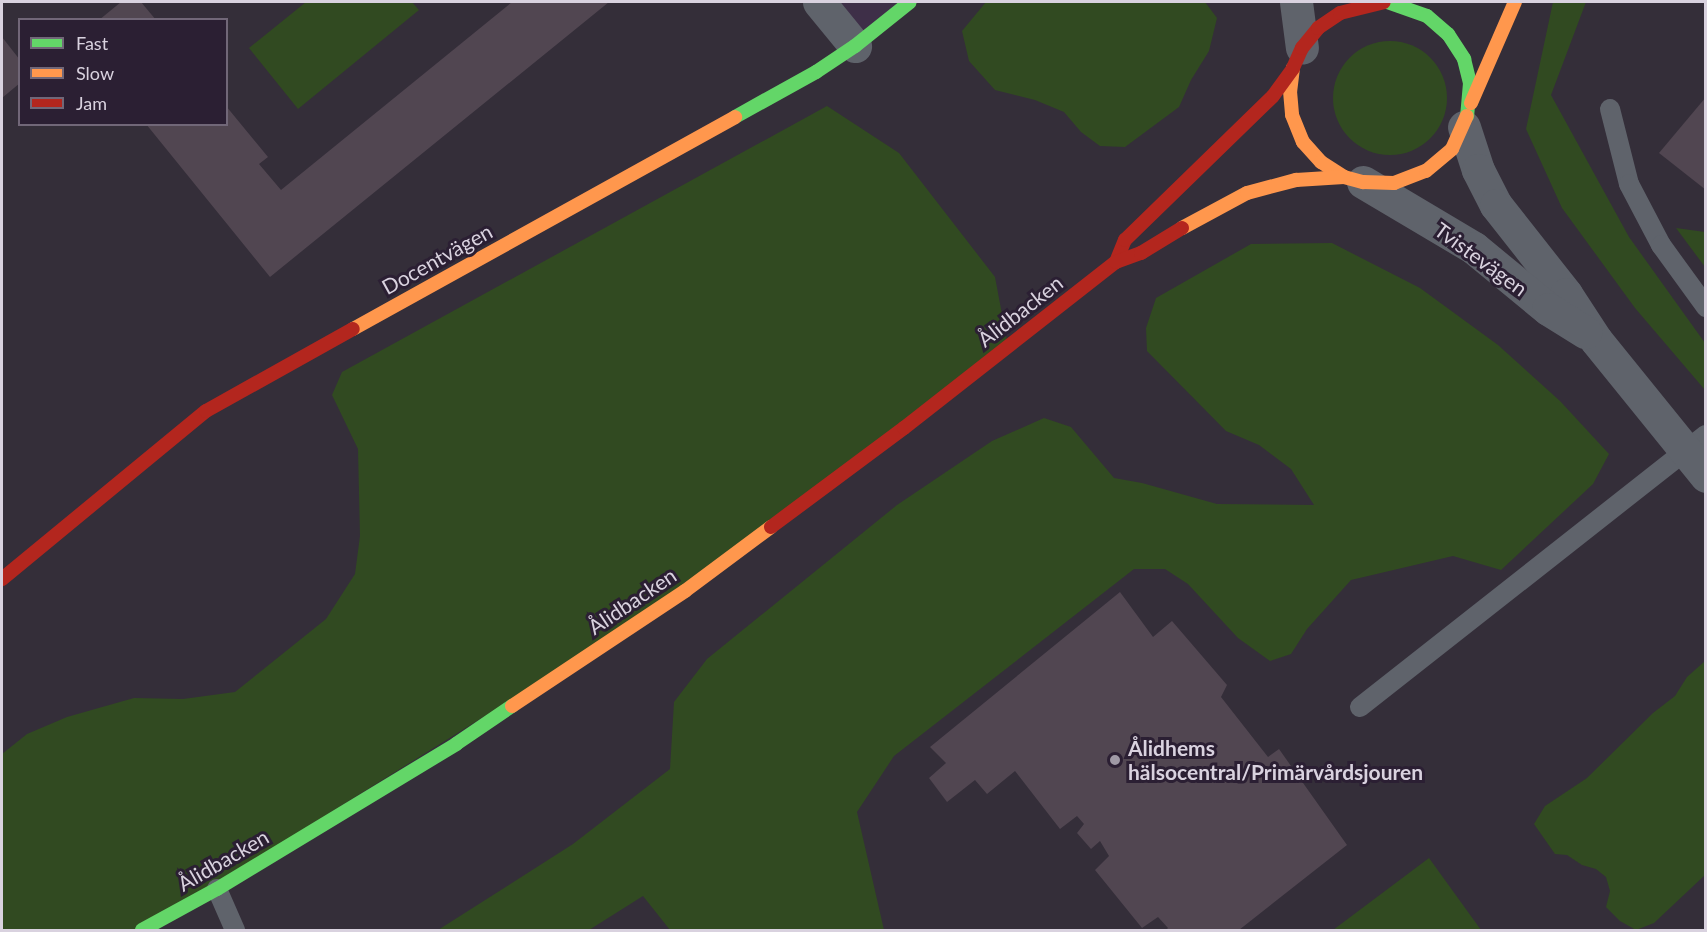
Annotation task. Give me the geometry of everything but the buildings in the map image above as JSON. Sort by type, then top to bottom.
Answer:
[{"type":"main road","name":"Docentvägen","points":[[2,579],[206,411],[806,78],[855,46],[910,2]]},
{"type":"main road","name":"Ålidbacken","points":[[1116,262],[1125,240],[1273,96],[1318,28],[1340,13],[1385,2],[1413,4],[1448,34],[1464,59],[1470,83],[1467,116]]},
{"type":"main road","name":"Ålidbacken","points":[[142,930],[217,889],[456,744],[685,591],[904,428],[1116,262],[1141,253],[1192,221],[1247,193],[1296,180],[1353,179],[1394,183],[1426,171],[1452,149],[1515,2]]},
{"type":"main road","points":[[1297,58],[1290,91],[1292,115],[1303,142],[1321,162],[1353,179]]},
{"type":"street","points":[[819,2],[855,46]]},
{"type":"street","points":[[1296,2],[1297,58]]},
{"type":"street","name":"Tvistevägen","points":[[1467,116],[1478,170],[1496,205],[1566,294],[1596,340],[1695,442],[1706,476]]},
{"type":"street","name":"Tvistevägen","points":[[1353,179],[1474,248],[1548,309],[1596,340]]},
{"type":"lane","points":[[1610,109],[1629,184],[1661,245],[1706,307]]},
{"type":"lane","points":[[1360,707],[1695,442]]},
{"type":"lane","points":[[217,889],[235,930]]},
{"type":"shaded area","points":[[819,2],[910,2],[855,46]]},
{"type":"green space","points":[[306,2],[412,2],[419,10],[298,109],[249,48]]},
{"type":"green space","points":[[986,2],[1205,2],[1217,18],[1209,51],[1191,80],[1179,107],[1125,147],[1100,146],[1081,132],[1064,112],[1035,100],[995,90],[969,61],[962,31]]},
{"type":"green space","points":[[1553,2],[1586,2],[1551,95],[1629,237],[1705,343],[1705,390],[1635,308],[1562,208],[1526,129]]},
{"type":"green space","points":[[1390,41],[1412,45],[1431,57],[1443,76],[1447,98],[1443,120],[1431,139],[1412,151],[1390,155],[1368,151],[1349,139],[1337,120],[1333,98],[1337,76],[1349,57],[1368,45]]},
{"type":"green space","points":[[827,106],[899,153],[995,277],[1008,346],[685,591],[142,930],[2,930],[2,754],[27,734],[67,717],[134,698],[183,699],[235,692],[326,619],[355,574],[360,536],[358,449],[332,395],[342,372]]},
{"type":"green space","points":[[1676,228],[1705,232],[1705,267]]},
{"type":"green space","points":[[1332,243],[1420,288],[1498,345],[1560,401],[1609,454],[1593,484],[1501,570],[1453,556],[1351,580],[1307,629],[1291,654],[1270,661],[1238,638],[1188,584],[1165,569],[1134,569],[894,756],[857,812],[884,930],[670,930],[643,896],[589,930],[438,930],[573,844],[670,769],[674,702],[707,659],[897,505],[992,441],[1044,418],[1071,427],[1114,478],[1142,483],[1217,504],[1314,505],[1291,469],[1259,445],[1226,431],[1147,351],[1146,328],[1156,298],[1251,244]]},
{"type":"green space","points":[[1705,661],[1705,875],[1654,923],[1636,930],[1620,921],[1606,907],[1610,891],[1606,877],[1596,869],[1582,865],[1567,855],[1555,854],[1534,824],[1545,806],[1587,778],[1653,713],[1675,696],[1687,677]]},
{"type":"green space","points":[[1429,858],[1481,930],[1333,930]]},
{"type":"traffic: fast","points":[[735,117],[816,72],[855,46],[910,2]]},
{"type":"traffic: fast","points":[[1387,2],[1427,16],[1448,34],[1464,59],[1470,83],[1467,116]]},
{"type":"traffic: fast","points":[[142,930],[217,889],[456,744],[512,706]]},
{"type":"traffic: slow","points":[[1471,103],[1515,2]]},
{"type":"traffic: slow","points":[[1293,68],[1290,91],[1292,115],[1303,142],[1321,162],[1344,177],[1363,182],[1394,183],[1426,171],[1452,149],[1467,116]]},
{"type":"traffic: slow","points":[[353,329],[735,117]]},
{"type":"traffic: slow","points":[[1182,228],[1247,193],[1296,180],[1344,177]]},
{"type":"traffic: slow","points":[[512,706],[685,591],[771,527]]},
{"type":"traffic: jam","points":[[1116,262],[1125,240],[1273,96],[1293,68],[1302,48],[1318,28],[1340,13],[1384,2]]},
{"type":"traffic: jam","points":[[771,527],[904,428],[1116,262],[1141,253],[1182,228]]},
{"type":"traffic: jam","points":[[2,579],[206,411],[353,329]]},
{"type":"place","name":"Ålidhems hälsocentral/Primärvårdsjouren","points":[[1115,760]]}]
